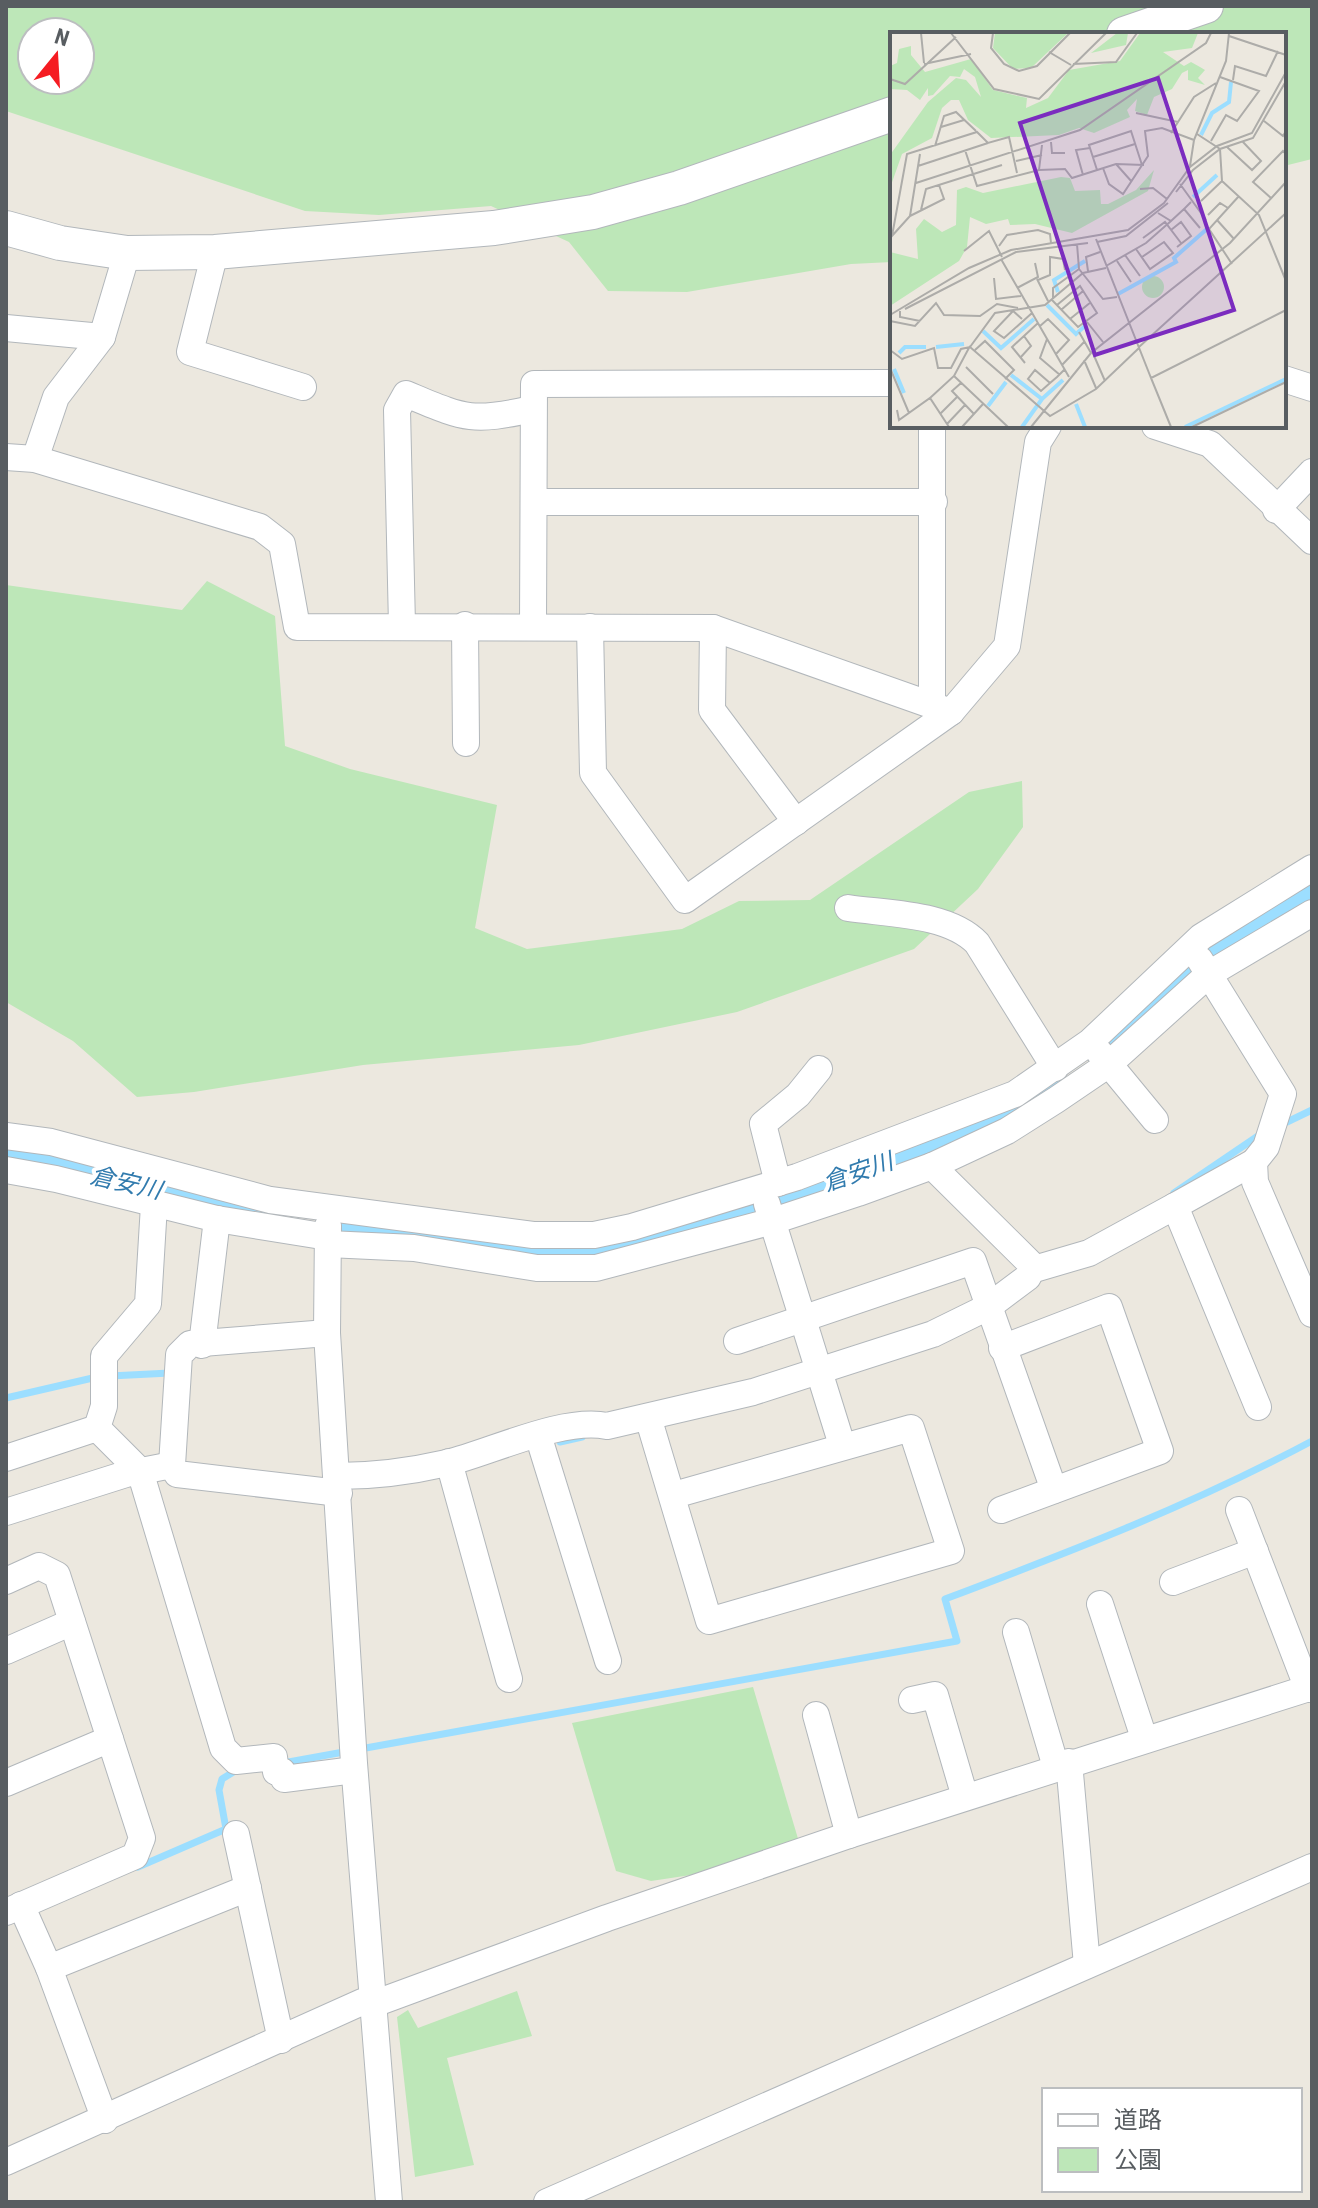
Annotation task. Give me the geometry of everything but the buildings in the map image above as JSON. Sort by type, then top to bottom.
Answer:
[{"type":"street","points":[[1130,32],[1206,6]]},
{"type":"street","points":[[6,228],[60,243],[127,253],[215,252],[494,228],[593,212],[679,188],[890,115]]},
{"type":"street","points":[[215,252],[190,352],[303,387]]},
{"type":"street","points":[[35,459],[56,397],[102,337],[127,253]]},
{"type":"street","points":[[6,328],[102,337]]},
{"type":"street","points":[[1286,380],[1312,388]]},
{"type":"street","points":[[533,626],[534,384],[890,383]]},
{"type":"street","points":[[402,625],[397,410],[406,394],[452,413],[484,420],[532,409]]},
{"type":"street","points":[[932,428],[941,709]]},
{"type":"street","points":[[590,627],[593,773],[685,900],[796,822],[941,709],[1007,646],[1038,442],[1047,428]]},
{"type":"street","points":[[1161,428],[1210,444],[1312,541]]},
{"type":"street","points":[[6,457],[35,459],[260,527],[282,544],[297,627],[465,625],[713,628],[941,709]]},
{"type":"street","points":[[1276,510],[1312,472]]},
{"type":"street","points":[[535,502],[934,502]]},
{"type":"street","points":[[465,625],[466,743]]},
{"type":"street","points":[[713,628],[712,710],[796,822]]},
{"type":"street","points":[[6,1136],[51,1142],[259,1198],[533,1235],[573,1237],[770,1201],[932,1166],[1007,1131],[1099,1053],[1202,955],[1312,868]]},
{"type":"street","points":[[848,908],[930,921],[965,931],[977,943],[1055,1068]]},
{"type":"street","points":[[6,1170],[56,1179],[217,1219],[328,1240],[414,1248],[537,1268],[596,1268],[770,1201],[1015,1094],[1055,1068],[1099,1053],[1202,955],[1312,913]]},
{"type":"street","points":[[327,1333],[190,1344],[179,1355],[172,1465],[177,1474],[342,1480],[451,1469],[538,1435],[648,1417],[753,1392],[819,1374],[933,1334],[988,1307],[1035,1270],[1103,1247],[1254,1162],[1266,1147],[1283,1094],[1202,955]]},
{"type":"street","points":[[1099,1053],[1155,1120]]},
{"type":"street","points":[[819,1069],[798,1095],[763,1124],[770,1201],[842,1445]]},
{"type":"street","points":[[1254,1162],[1255,1182],[1312,1314]]},
{"type":"street","points":[[932,1166],[1035,1270]]},
{"type":"street","points":[[256,1224],[259,1198]]},
{"type":"street","points":[[97,1428],[104,1406],[104,1356],[148,1304],[154,1205]]},
{"type":"street","points":[[1175,1206],[1258,1407]]},
{"type":"street","points":[[328,1207],[327,1333],[342,1480],[354,1759],[389,2202]]},
{"type":"street","points":[[202,1345],[217,1219]]},
{"type":"street","points":[[737,1341],[973,1261],[1054,1490]]},
{"type":"street","points":[[1001,1510],[1160,1451],[1109,1307],[1002,1348]]},
{"type":"street","points":[[648,1417],[664,1477],[674,1495],[709,1621],[951,1551],[911,1428],[842,1445],[674,1495]]},
{"type":"street","points":[[6,1458],[97,1428]]},
{"type":"street","points":[[97,1428],[141,1477],[223,1748],[236,1761],[274,1757],[275,1765],[282,1771],[284,1779],[354,1759]]},
{"type":"street","points":[[538,1435],[608,1661]]},
{"type":"street","points":[[6,1512],[141,1477],[172,1465]]},
{"type":"street","points":[[451,1469],[509,1679]]},
{"type":"street","points":[[6,2162],[362,2002],[379,2002],[607,1918],[849,1835],[1144,1738],[1310,1688],[1239,1510]]},
{"type":"street","points":[[1173,1582],[1255,1551]]},
{"type":"street","points":[[6,1581],[39,1566],[57,1575],[142,1838],[135,1856],[14,1908],[49,1968],[105,2120]]},
{"type":"street","points":[[1100,1604],[1144,1738]]},
{"type":"street","points":[[6,1651],[72,1622]]},
{"type":"street","points":[[1016,1632],[1062,1765],[1087,1965]]},
{"type":"street","points":[[912,1700],[935,1695],[965,1797]]},
{"type":"street","points":[[816,1715],[849,1835]]},
{"type":"street","points":[[6,1783],[110,1739]]},
{"type":"street","points":[[236,1834],[281,2040]]},
{"type":"street","points":[[547,2202],[1312,1867]]},
{"type":"street","points":[[49,1968],[248,1888]]},
{"type":"green space","points":[[6,6],[1312,6],[1312,159],[1286,166],[1286,32],[890,32],[890,262],[851,264],[687,292],[608,291],[569,242],[491,206],[379,215],[305,211],[6,111]]},
{"type":"green space","points":[[207,581],[275,616],[285,746],[350,769],[497,805],[475,928],[527,949],[682,929],[739,901],[810,900],[969,792],[1022,781],[1023,827],[978,889],[914,949],[737,1012],[579,1045],[363,1065],[194,1092],[137,1097],[73,1041],[6,1002],[6,585],[182,610]]},
{"type":"green space","points":[[753,1687],[799,1842],[711,1872],[651,1881],[616,1871],[572,1723]]},
{"type":"green space","points":[[517,1991],[532,2036],[447,2058],[474,2165],[415,2177],[397,2017],[408,2010],[418,2028]]},
{"type":"waterway","name":"倉安川","points":[[1109,1039],[1192,966],[1312,895]]},
{"type":"waterway","name":"倉安川","points":[[337,1226],[437,1236],[522,1252],[572,1255],[606,1251],[749,1211],[928,1147],[1025,1101],[1045,1087]]},
{"type":"waterway","points":[[1287,1122],[1312,1110]]},
{"type":"waterway","points":[[1174,1193],[1258,1136]]},
{"type":"waterway","name":"倉安川","points":[[6,1154],[32,1157],[246,1211]]},
{"type":"waterway","points":[[110,1376],[170,1373],[170,1376]]},
{"type":"waterway","points":[[6,1398],[97,1377]]},
{"type":"waterway","points":[[560,1442],[582,1437]]},
{"type":"waterway","points":[[283,1763],[957,1641],[945,1599],[1177,1506],[1312,1441]]},
{"type":"waterway","points":[[138,1867],[226,1829],[219,1790],[222,1779],[235,1771]]}]
